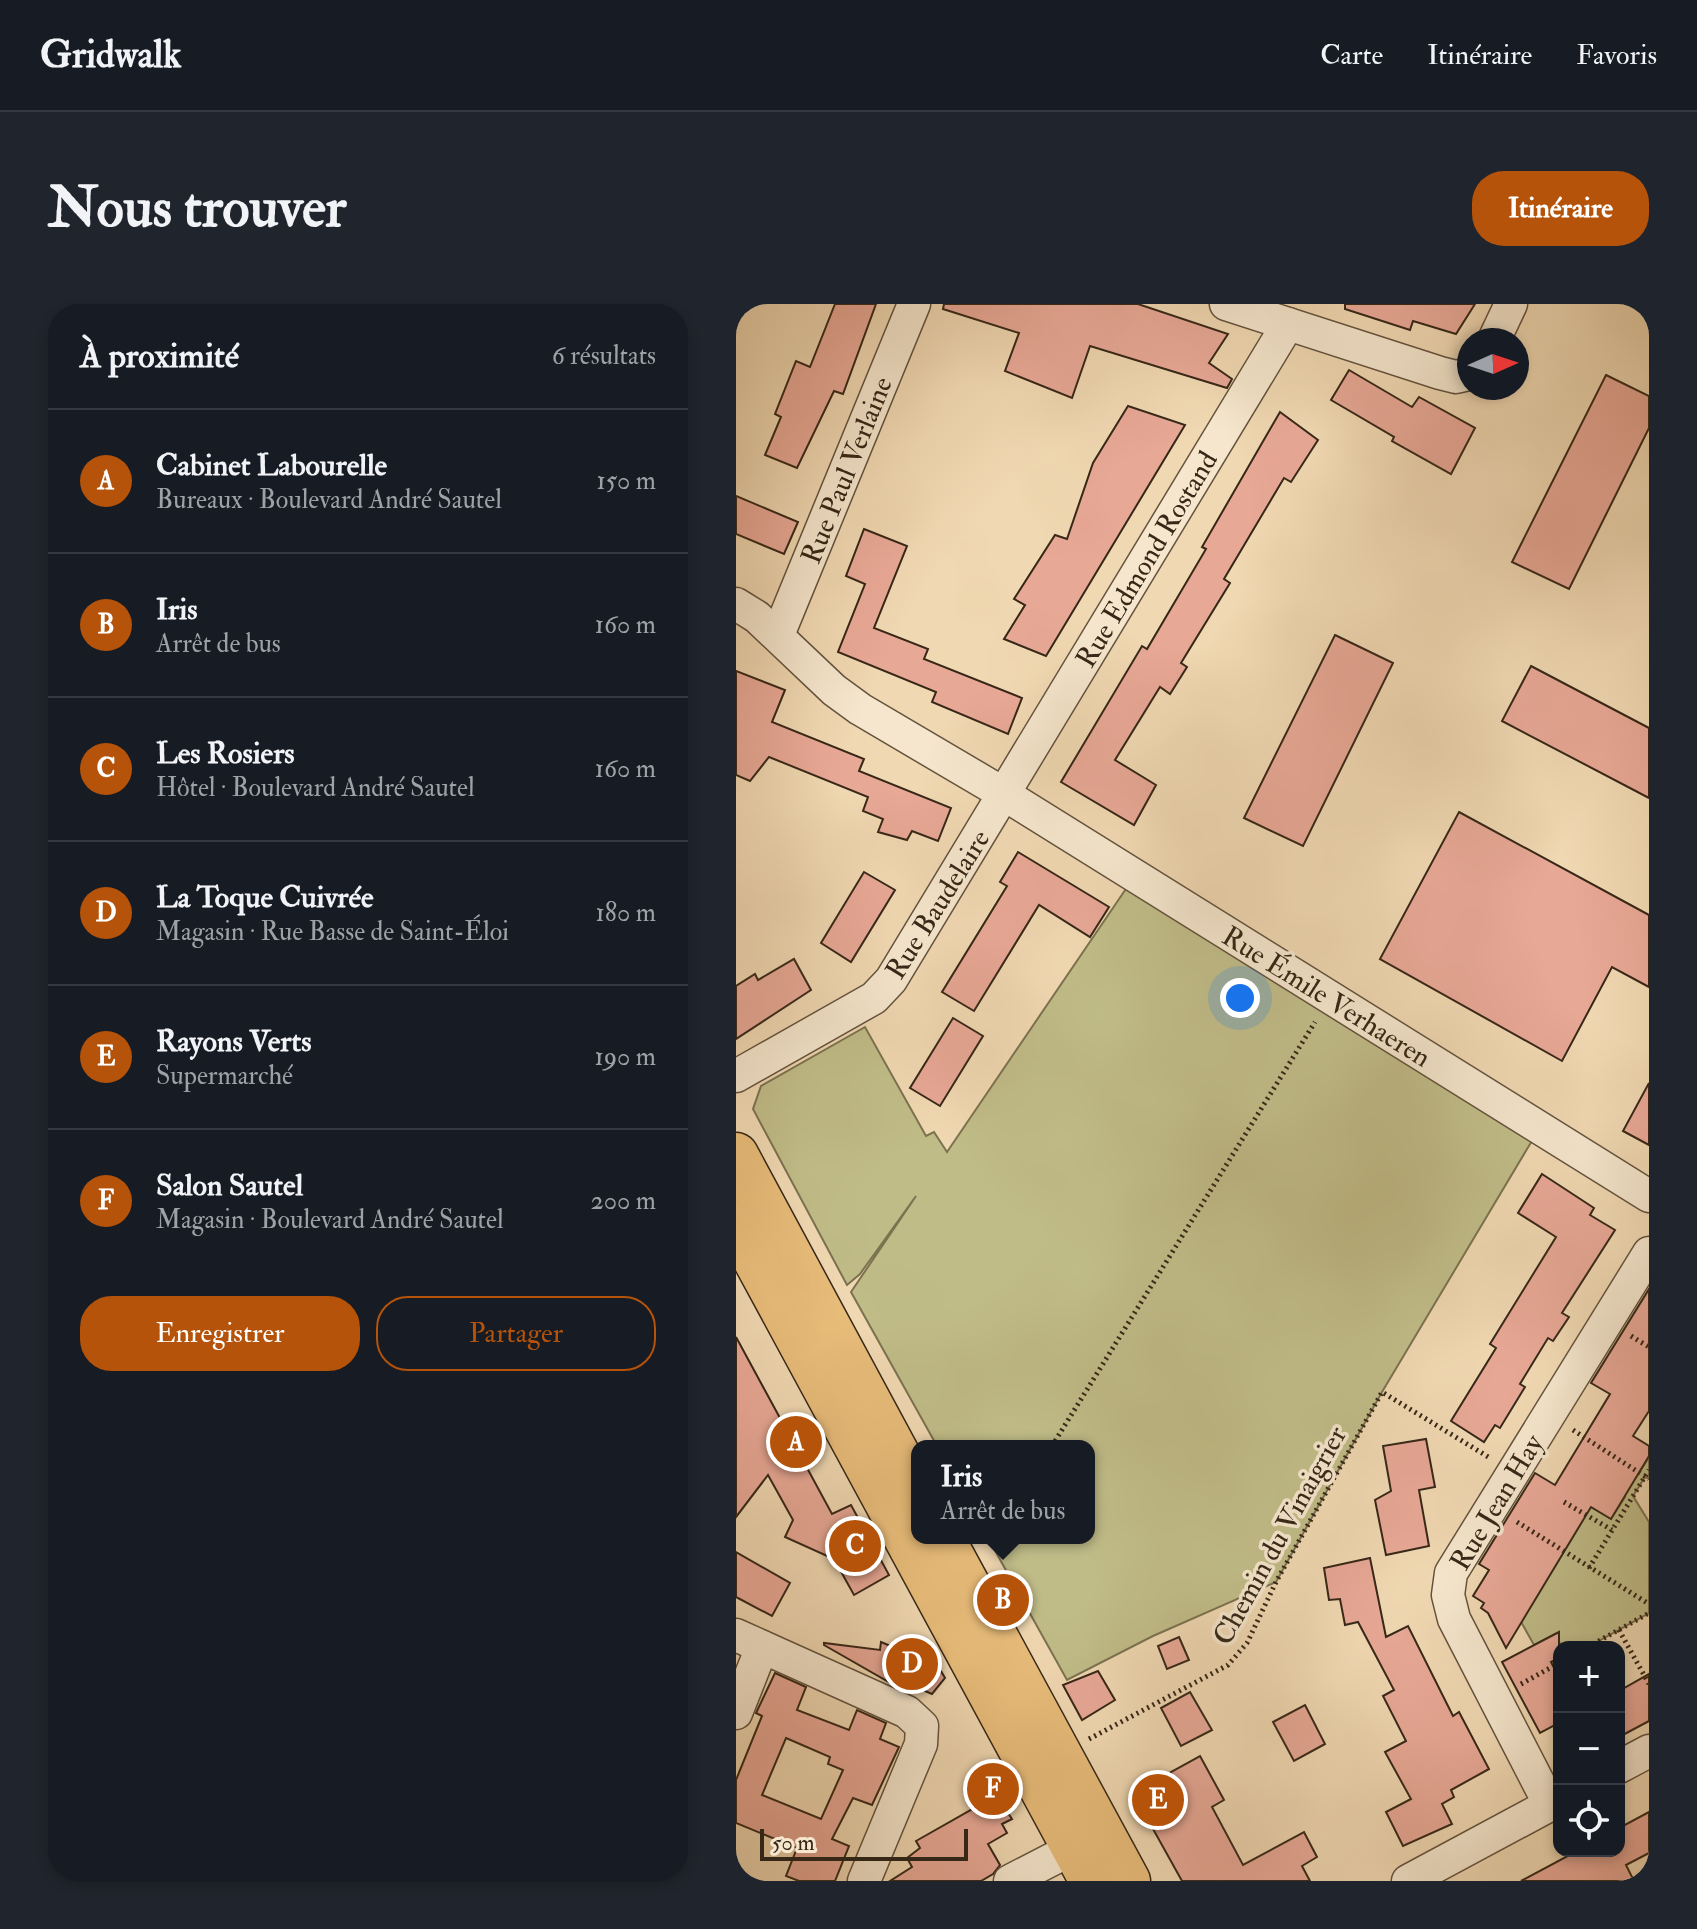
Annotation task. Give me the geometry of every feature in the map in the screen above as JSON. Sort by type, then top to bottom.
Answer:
[{"type":"main road","points":[[736,1155],[911,1480]]},
{"type":"main road","points":[[736,1224],[1083,1864]]},
{"type":"main road","points":[[945,1544],[1128,1881]]},
{"type":"street","name":"Rue Paul Verlaine","points":[[778,635],[914,304]]},
{"type":"street","points":[[1226,304],[1457,377]]},
{"type":"street","points":[[1500,328],[1511,304]]},
{"type":"street","name":"Rue Edmond Rostand","points":[[1005,794],[1288,324]]},
{"type":"street","name":"Rue Émile Verhaeren","points":[[736,604],[778,635],[834,690],[1649,1196]]},
{"type":"street","name":"Rue Baudelaire","points":[[736,1076],[884,990],[1005,794]]},
{"type":"street","name":"Rue Jean Hay","points":[[1553,1800],[1454,1619],[1448,1595],[1451,1573],[1649,1253]]},
{"type":"street","points":[[736,1713],[749,1641],[907,1712],[922,1726],[921,1744],[864,1881]]},
{"type":"street","points":[[1625,1764],[1649,1751]]},
{"type":"street","points":[[1408,1881],[1553,1803]]},
{"type":"street","points":[[1010,1881],[1083,1864]]},
{"type":"path","points":[[1056,1440],[1330,996]]},
{"type":"path","points":[[1639,1341],[1649,1347]]},
{"type":"path","name":"Chemin du Vinaigrier","points":[[1060,1754],[1228,1665],[1240,1655],[1276,1582],[1382,1392],[1513,1472]]},
{"type":"path","points":[[1584,1437],[1647,1478]]},
{"type":"path","points":[[1589,1568],[1647,1478],[1649,1470]]},
{"type":"path","points":[[1564,1502],[1612,1530]]},
{"type":"path","points":[[1526,1528],[1649,1604]]},
{"type":"path","points":[[1599,1641],[1649,1613]]},
{"type":"path","points":[[1619,1630],[1649,1684]]},
{"type":"path","points":[[1529,1680],[1553,1666]]},
{"type":"shaded area","points":[[1134,877],[1539,1129],[1382,1392],[1276,1582],[1153,1636],[1067,1680],[991,1544],[1095,1544],[1095,1440],[934,1440],[851,1292],[916,1196],[860,1274],[847,1285],[753,1109],[761,1086],[865,1027],[926,1136],[934,1132],[947,1152]]},
{"type":"shaded area","points":[[1649,1457],[1649,1479],[1645,1477],[1633,1496],[1649,1522],[1649,1613],[1599,1641],[1559,1641],[1555,1634],[1534,1645],[1515,1611],[1569,1494],[1611,1519],[1625,1497],[1604,1484],[1639,1473]]},
{"type":"building","points":[[835,304],[876,304],[843,394],[834,391],[797,468],[765,455],[781,417],[775,414],[796,361],[810,367]]},
{"type":"building","points":[[944,304],[1138,304],[1228,334],[1209,363],[1232,379],[1227,388],[1090,346],[1072,398],[1005,371],[1019,333],[943,309]]},
{"type":"building","points":[[1345,304],[1475,304],[1456,334],[1413,321],[1410,330],[1345,309]]},
{"type":"building","points":[[1349,370],[1412,407],[1419,397],[1475,428],[1451,474],[1392,441],[1394,437],[1331,400]]},
{"type":"building","points":[[1606,375],[1649,396],[1649,428],[1569,589],[1512,562]]},
{"type":"building","points":[[1128,406],[1185,425],[1046,656],[1004,639],[1025,605],[1014,599],[1055,535],[1067,539],[1093,463]]},
{"type":"building","points":[[1280,412],[1318,440],[1291,482],[1284,478],[1224,579],[1230,583],[1181,663],[1187,667],[1170,694],[1160,687],[1115,760],[1156,785],[1134,825],[1061,782],[1142,646],[1147,649],[1206,549],[1202,547]]},
{"type":"building","points":[[736,496],[798,522],[784,554],[736,534]]},
{"type":"building","points":[[864,529],[907,546],[874,628],[928,649],[924,659],[1022,698],[1008,734],[932,702],[936,692],[838,652],[865,584],[846,576]]},
{"type":"building","points":[[1335,635],[1393,663],[1303,846],[1244,818]]},
{"type":"building","points":[[1531,666],[1649,728],[1649,798],[1502,721]]},
{"type":"building","points":[[736,671],[785,690],[772,722],[864,759],[859,771],[951,808],[938,841],[912,831],[907,840],[878,832],[883,819],[863,811],[868,797],[769,757],[750,781],[736,775]]},
{"type":"building","points":[[1459,812],[1649,915],[1649,987],[1612,967],[1562,1061],[1380,959]]},
{"type":"building","points":[[1018,852],[1109,907],[1090,937],[1039,905],[974,1011],[942,992],[1007,886],[1000,882]]},
{"type":"building","points":[[864,872],[895,890],[851,962],[821,943]]},
{"type":"building","points":[[794,959],[811,990],[736,1039],[736,986],[755,974],[758,980]]},
{"type":"building","points":[[953,1018],[983,1036],[940,1106],[910,1088]]},
{"type":"building","points":[[1649,1083],[1649,1145],[1623,1131]]},
{"type":"building","points":[[1542,1174],[1594,1208],[1590,1215],[1615,1230],[1562,1313],[1569,1317],[1553,1341],[1548,1338],[1520,1384],[1525,1387],[1500,1428],[1495,1425],[1484,1442],[1451,1421],[1496,1348],[1490,1344],[1556,1237],[1518,1213]]},
{"type":"building","points":[[1649,1289],[1649,1411],[1633,1436],[1649,1446],[1649,1456],[1611,1519],[1591,1507],[1506,1648],[1488,1613],[1481,1608],[1484,1603],[1473,1596],[1489,1570],[1479,1564],[1535,1473],[1555,1485],[1610,1394],[1591,1383]]},
{"type":"building","points":[[736,1337],[832,1514],[851,1505],[889,1575],[854,1595],[834,1559],[785,1537],[793,1520],[768,1475],[736,1517]]},
{"type":"building","points":[[1426,1439],[1435,1487],[1419,1490],[1429,1546],[1386,1555],[1375,1500],[1391,1491],[1383,1446]]},
{"type":"building","points":[[736,1552],[790,1583],[772,1616],[736,1597]]},
{"type":"building","points":[[1370,1558],[1386,1637],[1408,1626],[1453,1716],[1459,1712],[1489,1769],[1451,1790],[1454,1797],[1442,1804],[1452,1824],[1403,1846],[1386,1812],[1411,1799],[1385,1752],[1406,1741],[1383,1696],[1394,1690],[1358,1622],[1345,1625],[1340,1599],[1329,1600],[1324,1568]]},
{"type":"building","points":[[1559,1632],[1559,1641],[1553,1641],[1551,1662],[1553,1726],[1540,1733],[1502,1662]]},
{"type":"building","points":[[1179,1637],[1189,1660],[1167,1669],[1158,1646]]},
{"type":"building","points":[[881,1642],[938,1666],[945,1678],[932,1694],[904,1682],[901,1689],[824,1645],[880,1650]]},
{"type":"building","points":[[1098,1671],[1115,1700],[1082,1720],[1063,1685]]},
{"type":"building","points":[[775,1673],[806,1687],[797,1710],[849,1730],[857,1710],[886,1723],[880,1739],[899,1747],[872,1805],[853,1798],[832,1839],[849,1846],[835,1881],[799,1881],[786,1876],[797,1848],[736,1823],[736,1780],[762,1716],[756,1713]],"holes":[[[786,1738],[830,1757],[828,1764],[843,1770],[821,1819],[762,1795]]]},
{"type":"building","points":[[1649,1674],[1649,1721],[1625,1734],[1625,1713],[1625,1688]]},
{"type":"building","points":[[1190,1692],[1212,1730],[1181,1746],[1161,1708]]},
{"type":"building","points":[[1305,1705],[1325,1744],[1294,1761],[1273,1722]]},
{"type":"building","points":[[1200,1756],[1224,1800],[1212,1807],[1243,1865],[1304,1832],[1317,1857],[1302,1866],[1310,1881],[1182,1881],[1133,1793]]},
{"type":"building","points":[[1002,1782],[1015,1806],[1006,1810],[1012,1819],[1002,1824],[1007,1833],[988,1844],[1000,1865],[993,1874],[981,1881],[890,1881],[912,1867],[907,1858],[920,1848],[916,1841],[974,1808],[970,1800]]},
{"type":"building","points":[[1649,1812],[1649,1853],[1626,1865],[1634,1881],[1521,1881],[1566,1857],[1625,1857],[1625,1825]]},
{"type":"place","name":"Cabinet Labourelle","points":[[796,1442]]},
{"type":"place","name":"Les Rosiers","points":[[855,1546]]},
{"type":"place","name":"Iris","points":[[1003,1600]]},
{"type":"place","name":"La Toque Cuivrée","points":[[912,1664]]},
{"type":"place","name":"Salon Sautel","points":[[993,1789]]},
{"type":"place","name":"Rayons Verts","points":[[1158,1800]]}]
